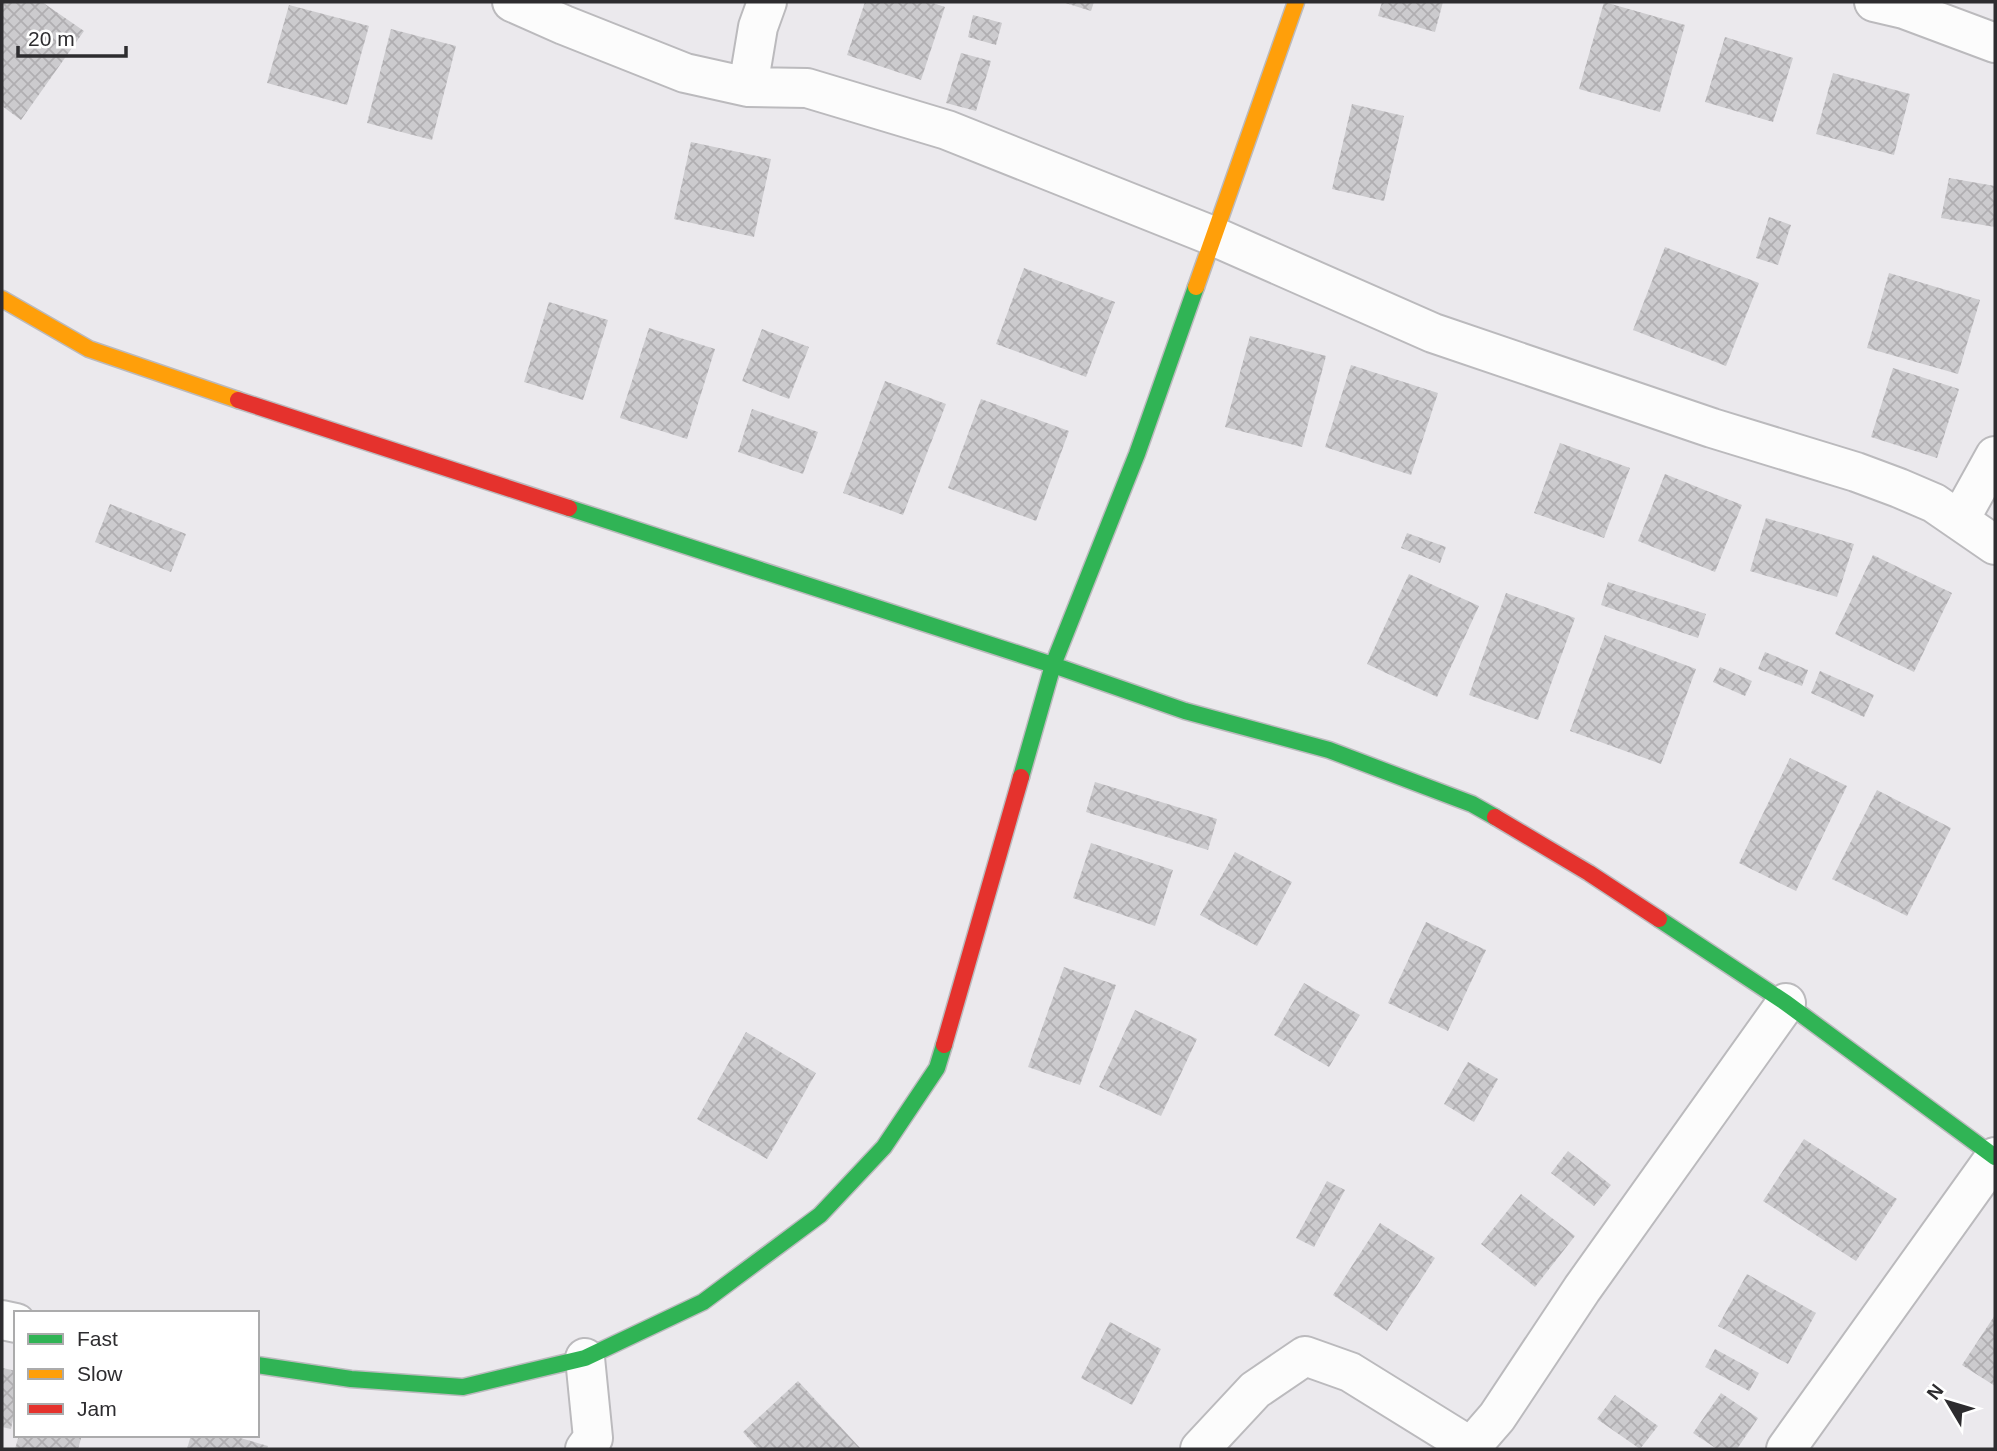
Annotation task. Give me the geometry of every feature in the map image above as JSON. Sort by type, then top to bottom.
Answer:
[{"type":"street","points":[[512,2],[685,73],[747,87],[807,88],[947,130],[1213,236],[1433,333],[1712,428],[1857,472],[1934,503],[1995,545]]},
{"type":"street","points":[[747,87],[758,27],[767,2]]},
{"type":"street","points":[[259,1365],[351,1379],[463,1387],[585,1358],[713,1294],[820,1215],[884,1147],[937,1068],[1053,665],[1137,454],[1296,2]]},
{"type":"street","points":[[1874,2],[1903,9],[1995,43]]},
{"type":"street","points":[[2,299],[89,349],[291,418],[1053,665],[1185,711],[1329,750],[1472,804],[1589,873],[1786,1003],[1995,1157],[1786,1449]]},
{"type":"street","points":[[1959,519],[1995,456]]},
{"type":"street","points":[[1200,1449],[1255,1390],[1305,1356],[1350,1372],[1471,1448],[1497,1417],[1582,1289],[1786,1003]]},
{"type":"street","points":[[585,1358],[593,1438],[585,1449]]},
{"type":"building","points":[[2,2],[42,2],[84,31],[21,120],[2,106]]},
{"type":"building","points":[[865,2],[930,2],[945,7],[921,80],[847,55]]},
{"type":"building","points":[[1062,2],[1094,2],[1091,11]]},
{"type":"building","points":[[1382,2],[1443,2],[1435,32],[1378,16]]},
{"type":"building","points":[[1604,2],[1685,25],[1660,112],[1579,89]]},
{"type":"building","points":[[289,5],[369,26],[347,105],[267,83]]},
{"type":"building","points":[[973,15],[1002,23],[996,45],[968,37]]},
{"type":"building","points":[[391,29],[456,46],[432,140],[367,123]]},
{"type":"building","points":[[1725,37],[1793,58],[1773,122],[1705,102]]},
{"type":"building","points":[[961,53],[991,61],[976,111],[946,103]]},
{"type":"building","points":[[1833,73],[1910,94],[1894,155],[1816,134]]},
{"type":"building","points":[[1352,104],[1404,116],[1384,201],[1332,189]]},
{"type":"building","points":[[691,142],[771,159],[754,237],[674,219]]},
{"type":"building","points":[[1949,178],[1995,186],[1995,227],[1941,218]]},
{"type":"building","points":[[1769,217],[1791,225],[1778,265],[1756,258]]},
{"type":"building","points":[[1665,247],[1759,283],[1726,366],[1633,330]]},
{"type":"building","points":[[1024,268],[1115,302],[1086,377],[996,344]]},
{"type":"building","points":[[1889,273],[1980,300],[1958,374],[1867,348]]},
{"type":"building","points":[[549,302],[608,320],[583,400],[524,382]]},
{"type":"building","points":[[649,328],[715,349],[687,439],[620,418]]},
{"type":"building","points":[[762,329],[809,347],[789,399],[742,381]]},
{"type":"building","points":[[1250,336],[1326,356],[1302,447],[1225,427]]},
{"type":"building","points":[[1351,365],[1438,393],[1411,475],[1325,447]]},
{"type":"building","points":[[1893,368],[1959,389],[1937,458],[1871,437]]},
{"type":"building","points":[[885,381],[946,404],[903,515],[843,493]]},
{"type":"building","points":[[981,399],[1069,431],[1036,521],[948,488]]},
{"type":"building","points":[[752,409],[818,432],[803,474],[738,452]]},
{"type":"building","points":[[1560,443],[1630,468],[1604,538],[1534,513]]},
{"type":"building","points":[[1665,474],[1742,505],[1715,572],[1638,541]]},
{"type":"building","points":[[110,504],[186,534],[171,572],[95,542]]},
{"type":"building","points":[[1766,518],[1854,544],[1837,597],[1750,571]]},
{"type":"building","points":[[1407,533],[1446,547],[1440,563],[1401,548]]},
{"type":"building","points":[[1873,555],[1952,593],[1914,672],[1835,634]]},
{"type":"building","points":[[1409,574],[1479,606],[1437,697],[1367,664]]},
{"type":"building","points":[[1608,582],[1706,614],[1698,638],[1601,605]]},
{"type":"building","points":[[1506,593],[1575,618],[1538,720],[1469,695]]},
{"type":"building","points":[[1605,635],[1696,669],[1661,764],[1570,731]]},
{"type":"building","points":[[1765,652],[1808,670],[1802,686],[1758,669]]},
{"type":"building","points":[[1720,667],[1752,681],[1745,696],[1713,682]]},
{"type":"building","points":[[1820,671],[1874,695],[1864,717],[1811,693]]},
{"type":"building","points":[[1790,758],[1847,786],[1796,891],[1739,863]]},
{"type":"building","points":[[1095,782],[1217,819],[1208,850],[1086,812]]},
{"type":"building","points":[[1877,790],[1951,828],[1907,916],[1832,879]]},
{"type":"building","points":[[1091,843],[1173,870],[1155,926],[1073,898]]},
{"type":"building","points":[[1235,852],[1292,882],[1257,946],[1200,915]]},
{"type":"building","points":[[1426,922],[1486,950],[1448,1031],[1388,1003]]},
{"type":"building","points":[[1064,967],[1116,985],[1080,1085],[1028,1067]]},
{"type":"building","points":[[1304,983],[1360,1015],[1329,1067],[1274,1035]]},
{"type":"building","points":[[1135,1010],[1197,1039],[1161,1116],[1099,1087]]},
{"type":"building","points":[[746,1032],[816,1073],[767,1159],[697,1119]]},
{"type":"building","points":[[1468,1062],[1498,1079],[1474,1122],[1444,1104]]},
{"type":"building","points":[[1804,1139],[1897,1199],[1856,1261],[1763,1201]]},
{"type":"building","points":[[1568,1151],[1611,1185],[1594,1206],[1551,1173]]},
{"type":"building","points":[[1327,1181],[1345,1190],[1314,1247],[1296,1238]]},
{"type":"building","points":[[1521,1194],[1575,1236],[1535,1287],[1481,1244]]},
{"type":"building","points":[[1380,1223],[1435,1258],[1387,1331],[1333,1295]]},
{"type":"building","points":[[1747,1274],[1816,1313],[1788,1364],[1718,1326]]},
{"type":"building","points":[[1995,1315],[1995,1386],[1962,1365]]},
{"type":"building","points":[[1110,1322],[1161,1349],[1132,1405],[1081,1378]]},
{"type":"building","points":[[1715,1349],[1759,1373],[1749,1391],[1705,1367]]},
{"type":"building","points":[[3,1368],[14,1371],[14,1415],[11,1429],[2,1427]]},
{"type":"building","points":[[798,1381],[861,1449],[758,1449],[743,1432]]},
{"type":"building","points":[[1721,1393],[1758,1418],[1737,1449],[1717,1449],[1693,1433]]},
{"type":"building","points":[[1615,1395],[1658,1426],[1640,1449],[1597,1419]]},
{"type":"building","points":[[18,1437],[81,1437],[78,1449],[15,1449]]},
{"type":"building","points":[[190,1437],[237,1437],[268,1446],[267,1449],[187,1449]]},
{"type":"traffic: fast","points":[[1021,777],[1053,665],[1137,454],[1196,287]]},
{"type":"traffic: fast","points":[[569,508],[1053,665],[1185,711],[1329,750],[1472,804],[1495,817]]},
{"type":"traffic: fast","points":[[1659,919],[1786,1003],[1995,1157]]},
{"type":"traffic: fast","points":[[259,1365],[351,1379],[463,1387],[585,1358],[703,1302],[820,1215],[884,1147],[937,1068],[944,1045]]},
{"type":"traffic: slow","points":[[1196,287],[1296,2]]},
{"type":"traffic: slow","points":[[2,299],[89,349],[238,400]]},
{"type":"traffic: jam","points":[[238,400],[569,508]]},
{"type":"traffic: jam","points":[[944,1045],[1021,777]]},
{"type":"traffic: jam","points":[[1495,817],[1659,919]]}]
